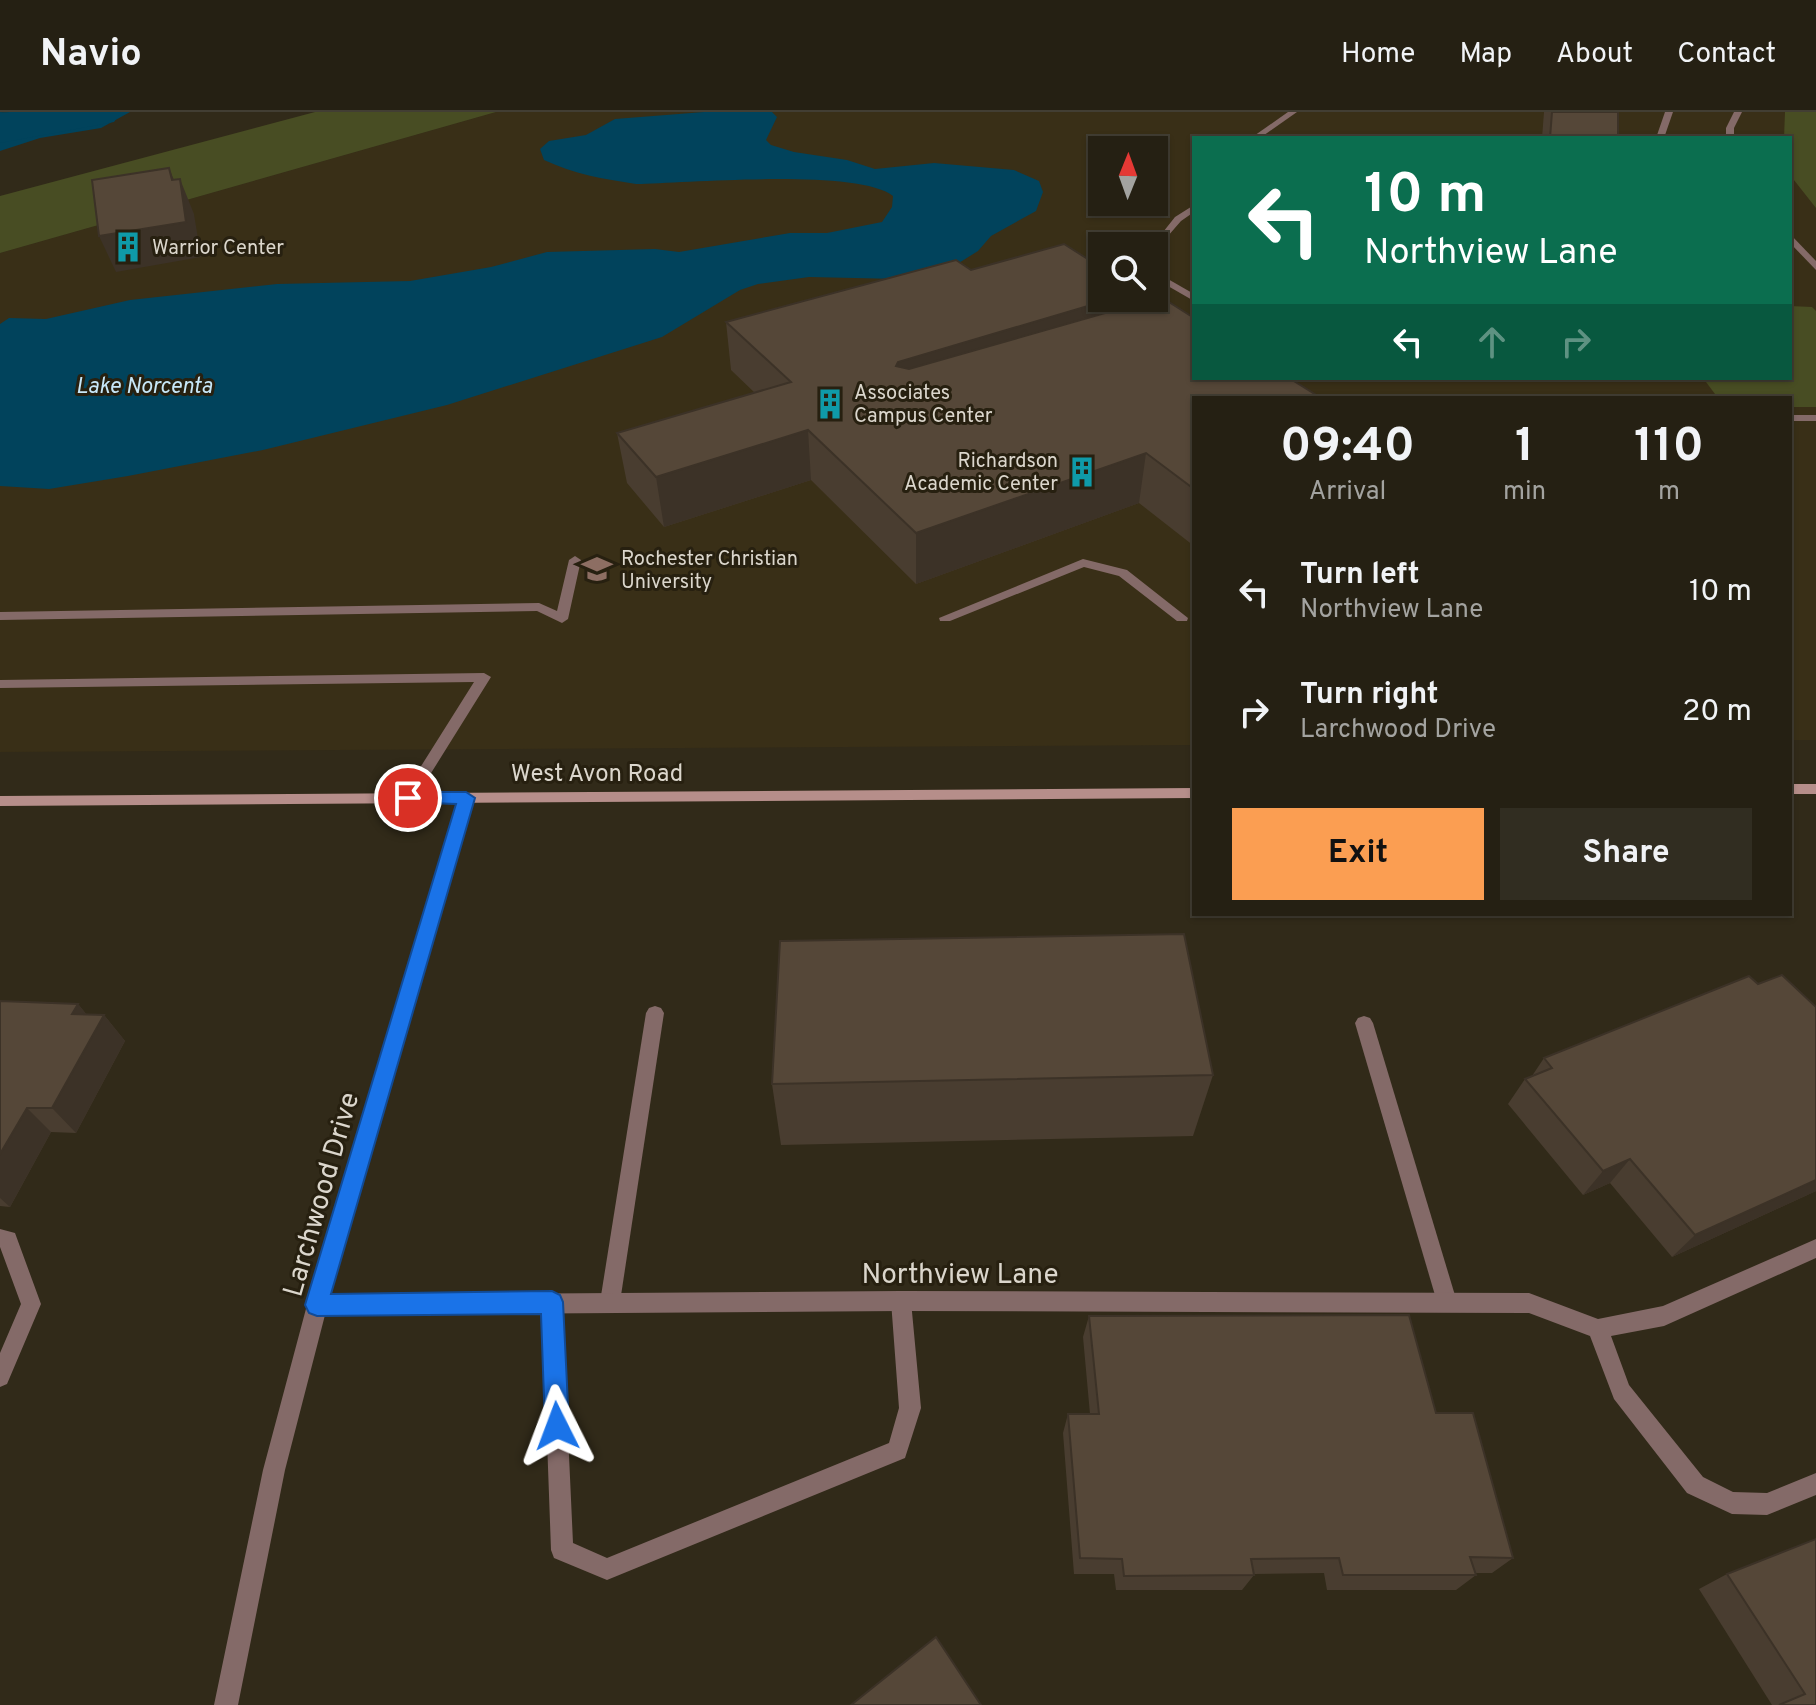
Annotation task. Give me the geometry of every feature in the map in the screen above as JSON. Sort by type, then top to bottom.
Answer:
[{"type":"main road","points":[[1792,789],[1816,789]]},
{"type":"main road","name":"West Avon Road","points":[[0,801],[1192,793]]},
{"type":"street","points":[[1258,136],[1293,112]]},
{"type":"street","points":[[1661,136],[1669,112]]},
{"type":"street","points":[[1731,136],[1738,112]]},
{"type":"street","points":[[1168,232],[1178,219],[1192,209]]},
{"type":"street","points":[[1792,239],[1816,267]]},
{"type":"street","points":[[1168,282],[1192,297]]},
{"type":"street","points":[[1792,418],[1816,418]]},
{"type":"street","points":[[0,616],[539,607],[562,619],[575,560]]},
{"type":"street","points":[[945,618],[1083,563],[1123,573],[1182,618]]},
{"type":"street","points":[[0,684],[484,677],[408,798]]},
{"type":"street","name":"Larchwood Drive","points":[[226,1705],[274,1470],[317,1305],[466,798]]},
{"type":"street","points":[[610,1302],[655,1013]]},
{"type":"street","points":[[1364,1023],[1447,1302]]},
{"type":"street","points":[[0,1238],[8,1239],[31,1304],[0,1377]]},
{"type":"street","points":[[1816,1248],[1664,1316],[1598,1329],[1621,1392],[1695,1485],[1732,1503],[1767,1504],[1816,1484]]},
{"type":"street","points":[[552,1302],[562,1550],[607,1569],[897,1450],[910,1408],[901,1301]]},
{"type":"street","name":"Northview Lane","points":[[317,1305],[901,1301],[1529,1303],[1598,1329]]},
{"type":"shaded area","name":"Rochester Christian University","points":[[496,112],[1816,112],[1816,740],[1792,740],[1792,396],[1192,396],[1192,745],[0,752],[0,253]]},
{"type":"green space","points":[[315,112],[496,112],[0,253],[0,196]]},
{"type":"green space","points":[[1785,112],[1816,112],[1816,208],[1792,178],[1792,136],[1784,136]]},
{"type":"green space","points":[[1792,306],[1812,307],[1816,311],[1816,407],[1792,407],[1792,396],[1716,396],[1704,380],[1792,380]]},
{"type":"water","points":[[0,112],[66,118],[84,112],[130,112],[101,128],[40,138],[0,151]]},
{"type":"water","name":"Lake Norcenta","points":[[704,112],[772,112],[777,117],[766,140],[771,145],[794,152],[847,160],[875,169],[934,163],[1014,170],[1039,181],[1043,192],[1036,211],[991,236],[978,251],[946,271],[900,279],[809,277],[758,284],[740,290],[662,337],[447,405],[263,450],[128,476],[49,489],[0,486],[0,324],[9,318],[46,319],[130,300],[277,284],[410,281],[491,267],[547,252],[655,249],[679,252],[790,233],[827,233],[882,222],[892,207],[893,196],[874,187],[845,182],[770,179],[636,184],[555,165],[544,160],[540,149],[549,141],[586,135],[615,119]]},
{"type":"building","points":[[1552,112],[1618,112],[1618,136],[1550,136]]},
{"type":"building","points":[[169,168],[172,180],[180,179],[186,222],[99,236],[92,180]]},
{"type":"building","points":[[1064,244],[1088,259],[1088,306],[898,362],[896,366],[909,369],[1108,312],[1168,312],[1168,301],[1192,317],[1192,380],[1292,380],[1318,396],[1192,396],[1192,488],[1146,453],[916,533],[808,430],[656,477],[617,433],[791,382],[726,322],[956,260],[971,270]]},
{"type":"building","points":[[1184,934],[1213,1075],[772,1084],[780,941]]},
{"type":"building","points":[[1782,975],[1816,1007],[1816,1180],[1695,1235],[1630,1159],[1603,1171],[1525,1079],[1552,1068],[1544,1058],[1749,976],[1758,984]]},
{"type":"building","points":[[0,1001],[78,1004],[72,1014],[104,1015],[52,1108],[27,1108],[0,1154]]},
{"type":"building","points":[[1409,1315],[1436,1413],[1473,1413],[1513,1558],[1470,1557],[1476,1575],[1343,1575],[1339,1558],[1251,1559],[1254,1575],[1124,1576],[1122,1559],[1080,1558],[1068,1414],[1099,1414],[1089,1316]]},
{"type":"building","points":[[1816,1539],[1816,1705],[1779,1705],[1805,1694],[1727,1574]]},
{"type":"building","points":[[936,1637],[981,1705],[851,1705]]},
{"type":"waterway","points":[[0,128],[97,112]]},
{"type":"place","name":"Warrior Center","points":[[128,247]]},
{"type":"place","name":"Associates Campus Center","points":[[830,404]]},
{"type":"place","name":"Richardson Academic Center","points":[[1082,472]]},
{"type":"place","name":"Rochester Christian University","points":[[597,569]]},
{"type":"route","points":[[408,798],[466,798],[317,1305],[552,1302],[557,1426]]}]
